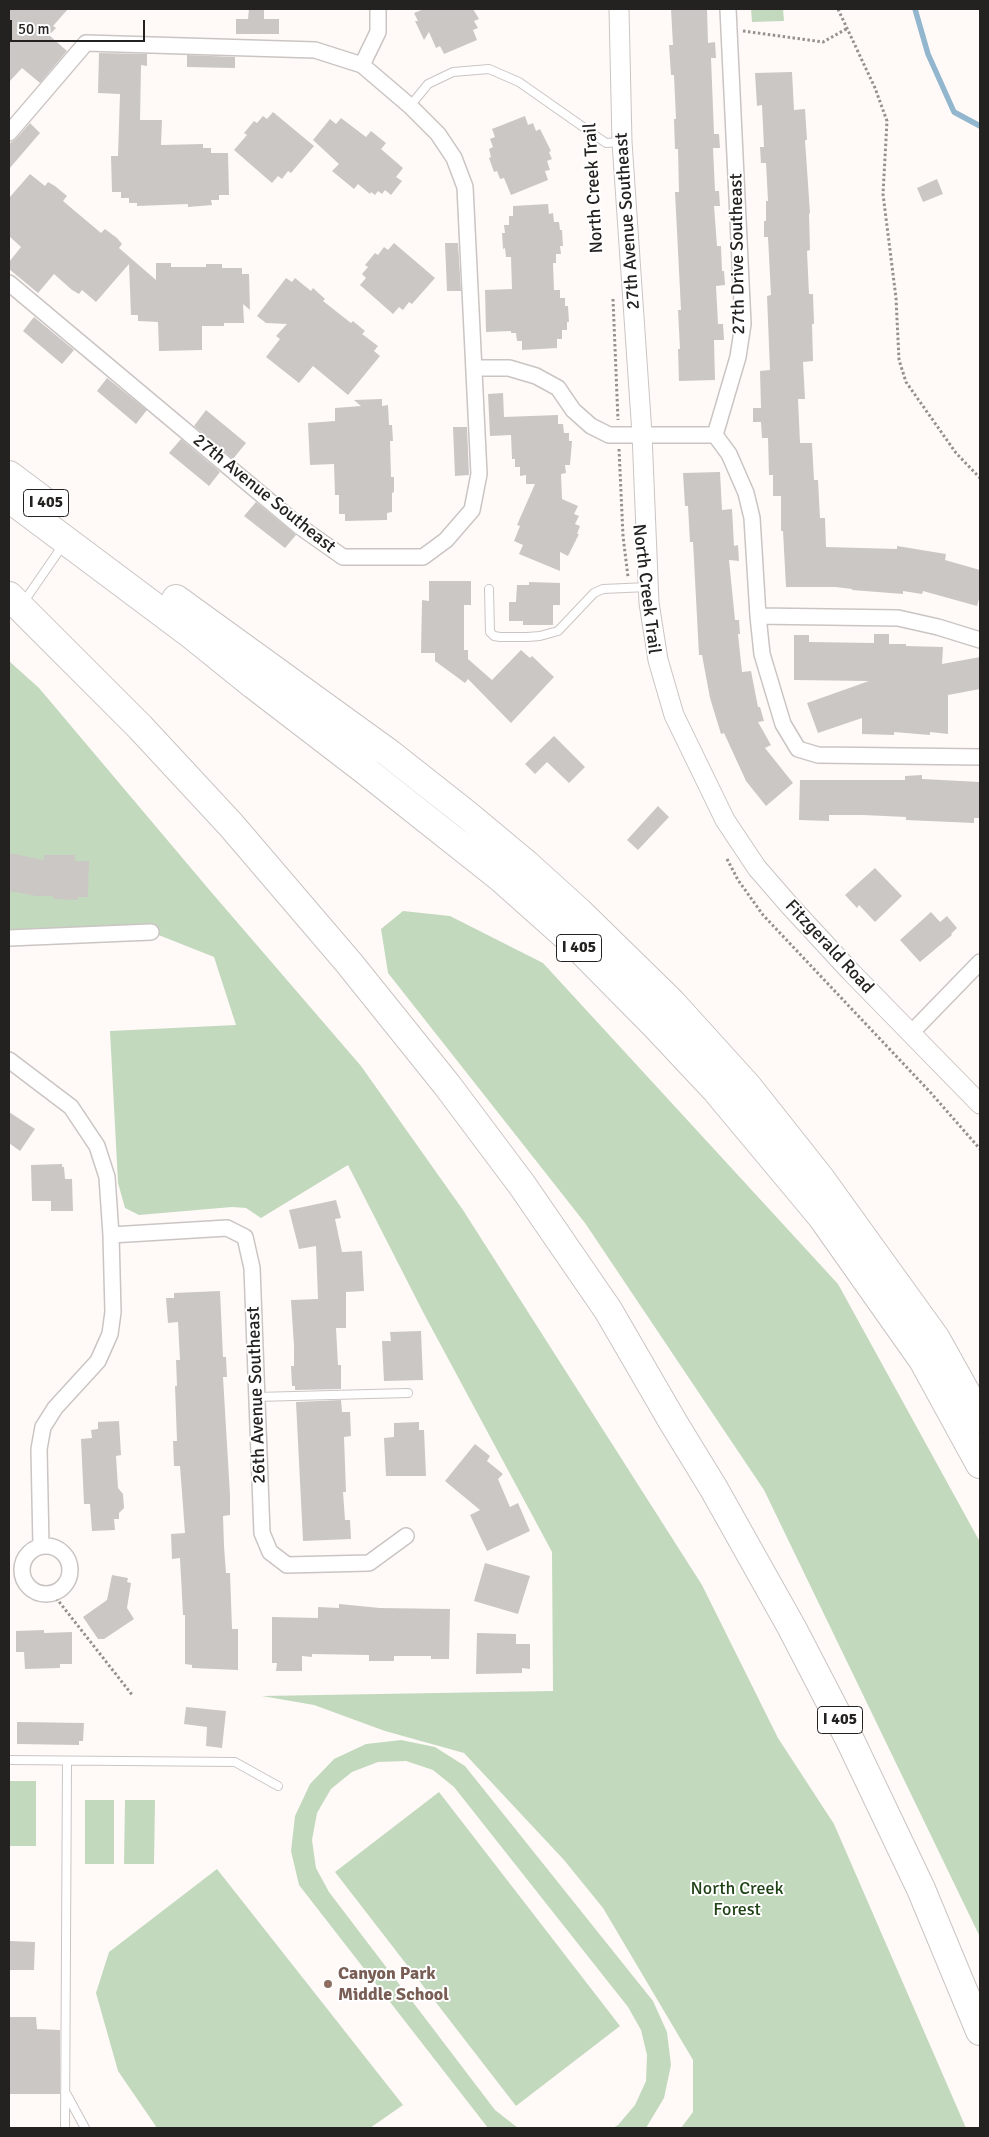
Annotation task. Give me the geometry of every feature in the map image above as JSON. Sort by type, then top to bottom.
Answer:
[{"type":"highway","name":"I 405","points":[[9,475],[119,558],[390,754],[496,839],[579,912],[671,1002],[748,1087],[820,1178],[936,1339],[980,1418]]},
{"type":"highway","name":"I 405","points":[[9,498],[192,635],[374,777],[500,878],[581,950],[716,1090],[822,1217],[923,1360],[980,1464]]},
{"type":"highway","name":"I 405","points":[[15,602],[140,728],[218,811],[350,963],[447,1085],[522,1185],[608,1310],[672,1422],[714,1489],[787,1620],[849,1738],[921,1889],[980,2031]]},
{"type":"highway","name":"I 405","points":[[672,1422],[710,1456],[797,1608],[854,1717],[914,1840],[980,1992]]},
{"type":"street","points":[[362,65],[378,32],[378,9]]},
{"type":"street","name":"27th Avenue Southeast","points":[[619,9],[622,142],[642,434],[648,587],[658,660],[674,714],[701,774]]},
{"type":"street","name":"27th Drive Southeast","points":[[715,435],[738,357],[743,324],[728,9]]},
{"type":"street","name":"27th Avenue Southeast","points":[[9,133],[86,43],[315,50],[362,65],[410,106],[438,134],[454,158],[464,187],[479,474],[472,510],[446,540],[423,557],[343,557],[299,526],[9,283]]},
{"type":"street","points":[[474,368],[509,368],[536,376],[558,388],[573,410],[591,426],[609,435],[715,435],[730,454],[746,493],[752,518],[762,654],[783,724],[798,749],[818,755],[980,757]]},
{"type":"street","points":[[758,616],[898,618],[938,627],[980,640]]},
{"type":"street","name":"Fitzgerald Road","points":[[701,774],[725,820],[757,868],[851,972],[912,1032],[980,1104]]},
{"type":"street","points":[[9,938],[150,932]]},
{"type":"street","points":[[912,1032],[980,962]]},
{"type":"street","points":[[9,1060],[70,1107],[97,1146],[107,1177],[111,1235],[113,1312],[110,1334],[98,1361],[55,1408],[43,1427],[39,1449],[41,1546]]},
{"type":"street","name":"26th Avenue Southeast","points":[[111,1235],[227,1228],[245,1237],[252,1268],[262,1533],[270,1552],[287,1565],[369,1563],[406,1536]]},
{"type":"street","points":[[41,1546],[57,1549],[68,1561],[69,1576],[66,1584],[53,1594],[37,1594],[25,1584],[22,1576],[21,1568],[27,1554],[41,1546]]},
{"type":"lane","points":[[410,106],[428,84],[452,72],[489,69],[519,82],[606,143],[622,142]]},
{"type":"lane","points":[[15,602],[66,541]]},
{"type":"lane","points":[[489,590],[490,632],[494,636],[527,637],[558,631],[594,593],[604,589],[648,587]]},
{"type":"lane","points":[[256,1397],[408,1394]]},
{"type":"lane","points":[[9,1760],[235,1762],[278,1786]]},
{"type":"lane","points":[[66,2128],[68,1762]]},
{"type":"lane","points":[[66,2093],[85,2128]]},
{"type":"path","points":[[838,9],[875,88],[887,121],[883,194],[896,298],[899,360],[906,382],[956,453],[980,478]]},
{"type":"path","points":[[743,31],[823,42],[848,28]]},
{"type":"path","name":"North Creek Trail","points":[[612,289],[623,536],[629,588]]},
{"type":"path","points":[[725,854],[738,880],[763,915],[931,1093],[980,1149]]},
{"type":"path","points":[[53,1594],[133,1696]]},
{"type":"green space","points":[[751,9],[783,9],[784,21],[752,22]]},
{"type":"green space","name":"North Creek Forest","points":[[9,661],[39,688],[361,1066],[463,1210],[702,1585],[778,1738],[834,1824],[966,2128],[681,2128],[693,2112],[693,2060],[603,1908],[564,1860],[464,1753],[385,1731],[314,1705],[262,1696],[553,1691],[552,1552],[423,1312],[348,1165],[261,1218],[246,1208],[232,1207],[139,1215],[125,1208],[118,1183],[110,1031],[236,1025],[214,957],[151,932],[9,938]]},
{"type":"green space","points":[[403,911],[450,916],[543,963],[838,1284],[980,1542],[980,1937],[764,1490],[585,1223],[388,973],[381,929]]},
{"type":"green space","points":[[401,1740],[435,1747],[465,1766],[653,2001],[667,2032],[671,2065],[664,2098],[646,2128],[613,2128],[618,2125],[635,2105],[646,2081],[647,2055],[641,2030],[628,2007],[454,1787],[433,1770],[406,1761],[378,1762],[352,1772],[331,1789],[317,1813],[312,1840],[316,1868],[329,1892],[495,2110],[518,2128],[488,2128],[299,1885],[291,1851],[295,1816],[310,1784],[334,1759],[366,1744]]},
{"type":"green space","points":[[9,1781],[36,1781],[36,1846],[9,1846]]},
{"type":"green space","points":[[439,1792],[620,2026],[516,2106],[335,1872]]},
{"type":"green space","points":[[85,1800],[114,1800],[114,1864],[85,1864]]},
{"type":"green space","points":[[125,1800],[155,1800],[154,1864],[124,1864]]},
{"type":"green space","points":[[217,1869],[403,2105],[370,2128],[157,2128],[118,2071],[96,1993],[109,1952]]},
{"type":"building","points":[[9,9],[68,9],[53,26],[56,28],[49,35],[67,51],[40,83],[22,68],[9,82]]},
{"type":"building","points":[[249,9],[264,9],[264,19],[279,19],[279,34],[236,34],[236,19],[248,19]]},
{"type":"building","points":[[424,9],[473,9],[479,19],[474,21],[478,28],[473,30],[477,40],[444,54],[440,46],[436,48],[429,32],[424,40],[415,21],[418,21],[414,13]]},
{"type":"building","points":[[671,9],[707,9],[708,43],[715,42],[716,58],[711,58],[714,134],[719,134],[720,148],[713,148],[715,191],[719,191],[720,206],[714,206],[717,246],[721,246],[722,271],[724,271],[725,285],[716,286],[718,324],[723,324],[724,340],[714,340],[715,380],[679,381],[678,310],[681,310],[675,192],[679,192],[678,149],[675,149],[674,75],[671,75],[669,45],[673,45]]},
{"type":"building","points":[[99,53],[147,54],[147,66],[141,65],[140,120],[162,120],[161,145],[203,144],[203,148],[211,148],[211,153],[228,153],[229,195],[219,195],[219,200],[211,200],[212,205],[188,207],[188,204],[137,206],[137,203],[129,203],[129,198],[121,198],[121,192],[112,192],[111,156],[118,156],[120,94],[98,93]]},
{"type":"building","points":[[187,55],[235,57],[235,68],[187,67]]},
{"type":"building","points":[[792,72],[794,110],[805,109],[810,213],[810,250],[807,251],[809,294],[813,294],[814,324],[812,324],[813,361],[803,362],[805,399],[798,399],[800,443],[812,443],[814,480],[818,480],[820,518],[825,518],[826,547],[897,549],[897,546],[946,554],[945,560],[980,570],[980,595],[977,606],[923,591],[922,594],[903,591],[903,594],[835,587],[786,587],[783,531],[781,531],[781,496],[773,496],[773,475],[769,475],[768,438],[762,438],[761,422],[753,422],[753,408],[761,408],[760,371],[770,370],[767,296],[771,295],[768,237],[764,237],[766,201],[768,201],[766,163],[761,163],[760,147],[764,147],[762,105],[757,106],[755,73]]},
{"type":"building","points":[[273,112],[314,146],[291,173],[288,171],[282,179],[278,176],[272,183],[234,150],[247,135],[244,133],[254,121],[257,123],[263,116],[267,119]]},
{"type":"building","points":[[525,116],[528,125],[533,123],[536,131],[540,129],[551,151],[549,152],[552,159],[547,161],[550,170],[545,171],[548,180],[511,195],[504,178],[500,179],[497,171],[494,172],[489,158],[491,157],[489,149],[493,147],[490,139],[495,137],[492,129]]},
{"type":"building","points":[[341,118],[366,137],[371,131],[386,143],[381,149],[403,168],[396,177],[402,181],[391,195],[385,190],[382,194],[378,191],[375,195],[371,192],[370,194],[358,184],[354,189],[332,171],[339,164],[313,140],[330,119],[336,124]]},
{"type":"building","points":[[30,123],[40,133],[9,169],[9,144]]},
{"type":"building","points":[[30,174],[45,186],[48,182],[55,186],[67,196],[63,201],[101,233],[105,229],[117,238],[122,244],[119,248],[156,280],[156,263],[171,263],[171,267],[206,267],[206,264],[222,264],[222,268],[242,268],[242,274],[249,274],[250,310],[243,304],[244,323],[224,323],[224,326],[202,326],[202,350],[159,351],[158,322],[138,321],[138,315],[131,315],[129,264],[96,302],[82,290],[79,294],[72,290],[54,274],[38,293],[9,269],[9,262],[21,247],[9,236],[9,198]]},
{"type":"building","points":[[937,179],[943,194],[923,202],[917,188]]},
{"type":"building","points":[[548,204],[549,214],[553,213],[554,222],[559,222],[560,230],[562,230],[563,246],[560,246],[561,254],[556,254],[556,263],[553,263],[554,290],[560,290],[560,298],[565,298],[565,306],[568,306],[569,322],[567,322],[567,330],[562,330],[562,339],[557,339],[557,348],[522,350],[522,341],[517,341],[516,333],[511,333],[511,331],[486,332],[485,290],[512,289],[511,257],[506,257],[505,248],[503,249],[502,233],[505,233],[504,225],[509,225],[509,216],[513,216],[513,206]]},
{"type":"building","points":[[394,243],[435,278],[412,304],[409,302],[403,310],[399,307],[393,314],[360,285],[366,278],[362,274],[368,267],[365,265],[375,253],[378,255],[384,247],[388,250]]},
{"type":"building","points":[[445,243],[458,243],[461,291],[447,291]]},
{"type":"building","points":[[286,278],[292,282],[295,278],[311,291],[313,288],[325,299],[323,301],[351,323],[353,321],[365,331],[362,334],[378,346],[374,351],[380,356],[348,395],[313,366],[299,383],[266,357],[280,339],[276,336],[287,324],[266,323],[257,316]]},
{"type":"building","points":[[34,317],[74,350],[62,364],[23,331]]},
{"type":"building","points":[[107,378],[147,410],[136,424],[97,391]]},
{"type":"building","points":[[503,393],[504,417],[558,415],[558,424],[563,424],[564,433],[569,433],[569,441],[572,441],[570,465],[565,465],[566,473],[561,474],[562,499],[578,506],[574,514],[579,516],[575,524],[580,526],[577,534],[579,534],[568,556],[560,552],[560,571],[519,554],[523,545],[514,541],[520,526],[517,525],[535,484],[526,484],[526,475],[520,476],[520,467],[515,467],[515,459],[512,459],[511,435],[490,436],[488,394]]},
{"type":"building","points":[[382,399],[382,406],[388,405],[389,425],[392,425],[393,441],[390,441],[391,477],[394,477],[394,492],[392,493],[392,512],[387,513],[387,520],[345,521],[345,514],[339,514],[339,495],[335,495],[334,464],[310,465],[308,423],[335,421],[335,408],[361,406],[354,400]]},
{"type":"building","points":[[206,410],[246,443],[233,459],[194,426]]},
{"type":"building","points":[[453,427],[467,427],[469,475],[455,476]]},
{"type":"building","points":[[181,439],[220,472],[209,486],[169,453]]},
{"type":"building","points":[[720,472],[722,510],[732,509],[734,546],[738,545],[739,561],[729,560],[735,620],[739,620],[740,634],[738,634],[742,672],[751,671],[758,707],[760,707],[764,721],[758,722],[771,745],[765,748],[793,783],[766,806],[746,781],[724,733],[721,734],[710,698],[702,655],[699,655],[693,542],[690,542],[688,506],[685,506],[683,473]]},
{"type":"building","points":[[256,502],[296,535],[285,548],[244,516]]},
{"type":"building","points":[[429,581],[471,581],[471,605],[464,605],[464,650],[468,650],[468,659],[492,680],[521,650],[530,658],[532,656],[554,677],[511,723],[468,679],[465,683],[435,661],[435,653],[421,653],[422,600],[429,601]]},
{"type":"building","points":[[529,582],[560,583],[560,605],[553,605],[553,625],[523,625],[523,621],[509,621],[509,602],[516,602],[517,585],[529,585]]},
{"type":"building","points":[[874,634],[889,634],[889,644],[943,647],[942,664],[980,657],[980,689],[948,695],[948,734],[930,732],[930,735],[894,732],[894,735],[862,734],[862,718],[818,733],[807,703],[869,681],[794,680],[794,635],[809,635],[809,642],[874,643]]},
{"type":"building","points":[[554,736],[585,767],[569,783],[547,762],[535,774],[525,764]]},
{"type":"building","points":[[922,775],[922,779],[980,782],[980,818],[974,818],[974,823],[906,820],[906,817],[863,815],[829,815],[829,821],[799,820],[800,780],[905,780],[905,776]]},
{"type":"building","points":[[658,806],[669,817],[638,850],[627,840]]},
{"type":"building","points":[[9,853],[44,860],[44,855],[75,855],[75,861],[89,861],[88,897],[78,897],[78,900],[53,899],[53,896],[37,896],[9,891]]},
{"type":"building","points":[[875,868],[902,896],[875,922],[859,905],[857,908],[845,895]]},
{"type":"building","points":[[931,912],[940,922],[947,916],[957,928],[952,935],[920,962],[900,940]]},
{"type":"building","points":[[9,1112],[35,1129],[20,1151],[9,1143]]},
{"type":"building","points":[[62,1164],[65,1179],[72,1179],[73,1211],[51,1211],[51,1201],[32,1201],[31,1165]]},
{"type":"building","points":[[336,1200],[341,1218],[335,1219],[342,1252],[362,1251],[364,1291],[346,1292],[346,1328],[336,1328],[338,1365],[341,1365],[341,1389],[295,1390],[295,1386],[292,1386],[291,1366],[294,1366],[294,1346],[291,1300],[318,1299],[316,1246],[299,1249],[289,1210]]},
{"type":"building","points":[[220,1291],[223,1357],[226,1357],[227,1377],[223,1377],[230,1495],[230,1515],[223,1516],[224,1546],[226,1573],[230,1573],[232,1629],[238,1629],[238,1670],[192,1668],[192,1665],[185,1664],[185,1615],[183,1615],[180,1558],[172,1559],[171,1534],[185,1533],[180,1466],[174,1466],[173,1441],[177,1441],[175,1386],[177,1386],[176,1360],[180,1360],[178,1322],[168,1323],[166,1298],[174,1298],[174,1293]]},
{"type":"building","points":[[421,1331],[423,1380],[384,1381],[382,1341],[391,1341],[390,1332]]},
{"type":"building","points":[[341,1400],[342,1412],[350,1412],[351,1436],[344,1437],[346,1492],[343,1492],[345,1520],[350,1520],[351,1539],[303,1541],[296,1402]]},
{"type":"building","points":[[119,1421],[121,1455],[116,1456],[118,1488],[123,1494],[124,1508],[119,1513],[119,1519],[114,1519],[115,1530],[92,1531],[90,1504],[84,1504],[81,1439],[92,1438],[91,1430],[98,1429],[98,1422]]},
{"type":"building","points":[[419,1422],[419,1430],[424,1430],[426,1476],[386,1476],[384,1438],[394,1437],[394,1423]]},
{"type":"building","points":[[475,1444],[490,1456],[487,1461],[503,1474],[498,1479],[510,1507],[518,1503],[530,1531],[487,1551],[470,1515],[480,1510],[445,1481]]},
{"type":"building","points":[[485,1563],[530,1576],[518,1614],[474,1601]]},
{"type":"building","points":[[112,1575],[128,1578],[127,1582],[131,1583],[127,1608],[134,1619],[104,1639],[98,1639],[83,1617],[107,1600]]},
{"type":"building","points":[[339,1604],[380,1608],[450,1609],[449,1659],[431,1659],[431,1656],[394,1656],[394,1661],[369,1661],[369,1655],[312,1654],[312,1657],[302,1656],[302,1671],[276,1671],[277,1663],[272,1663],[272,1617],[318,1618],[318,1607],[339,1608]]},
{"type":"building","points":[[44,1630],[44,1633],[72,1632],[72,1664],[60,1664],[60,1668],[25,1669],[24,1652],[16,1652],[16,1631]]},
{"type":"building","points":[[477,1633],[516,1634],[516,1644],[530,1644],[530,1669],[522,1668],[522,1673],[476,1674]]},
{"type":"building","points":[[186,1707],[226,1711],[222,1748],[206,1746],[207,1727],[184,1724]]},
{"type":"building","points":[[17,1722],[84,1723],[83,1741],[79,1741],[79,1745],[17,1744]]},
{"type":"building","points":[[10,1941],[35,1942],[34,1970],[9,1970]]},
{"type":"building","points":[[9,2017],[36,2017],[37,2029],[60,2030],[60,2094],[9,2094]]},
{"type":"waterway","points":[[915,9],[928,54],[954,112],[980,126]]},
{"type":"place","name":"Canyon Park Middle School","points":[[328,1984]]}]
